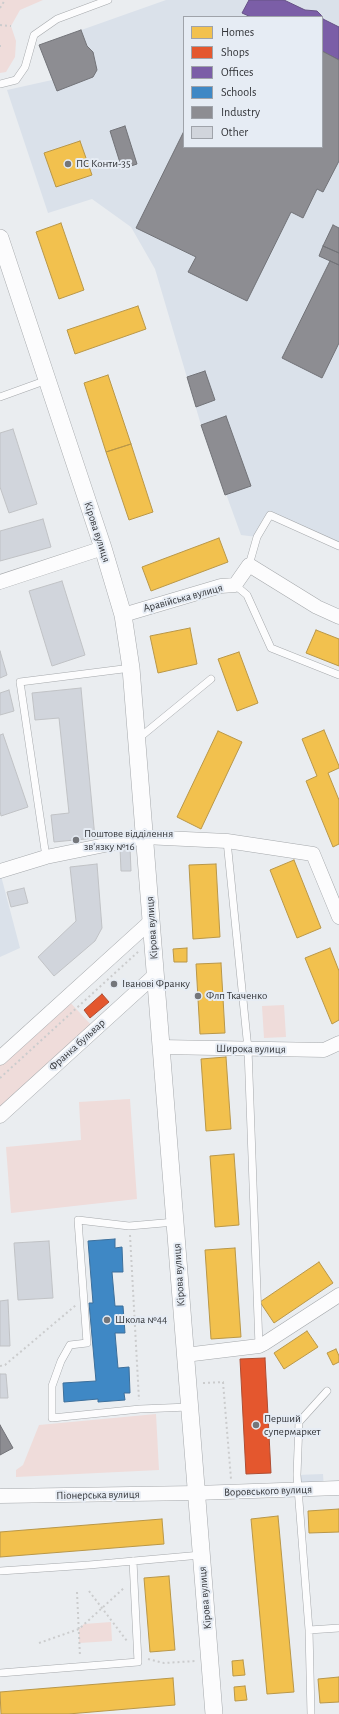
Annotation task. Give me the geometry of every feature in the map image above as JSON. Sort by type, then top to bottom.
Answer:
[{"type":"street","name":"Кірова вулиця","points":[[1,246],[103,548],[123,615],[131,668],[214,1714]]},
{"type":"street","points":[[0,582],[103,548]]},
{"type":"street","points":[[249,565],[317,607],[339,617]]},
{"type":"street","name":"Аравійська вулиця","points":[[123,615],[221,586],[235,586],[249,565]]},
{"type":"street","points":[[0,871],[46,857],[144,837],[227,841],[313,854],[339,917]]},
{"type":"street","points":[[0,1058],[151,920]]},
{"type":"street","name":"Франка бульвар","points":[[0,1116],[155,975]]},
{"type":"street","name":"Широка вулиця","points":[[161,1047],[248,1050],[324,1050],[339,1044]]},
{"type":"street","points":[[185,1355],[259,1346],[339,1295]]},
{"type":"street","name":"Воровського вулиця","points":[[196,1494],[339,1488]]},
{"type":"street","name":"Піонерська вулиця","points":[[0,1496],[196,1494]]},
{"type":"lane","points":[[0,84],[16,80],[25,67],[34,35],[57,19],[108,0]]},
{"type":"lane","points":[[0,397],[47,380]]},
{"type":"lane","points":[[249,565],[257,537],[270,515],[339,546]]},
{"type":"lane","points":[[235,586],[247,595],[271,648],[339,675]]},
{"type":"lane","points":[[46,857],[20,682],[131,668]]},
{"type":"lane","points":[[137,739],[211,679]]},
{"type":"lane","points":[[227,841],[248,1050],[259,1346]]},
{"type":"lane","points":[[175,1222],[130,1226],[78,1220],[88,1343],[70,1345],[61,1361],[52,1386],[52,1418],[140,1409],[189,1407]]},
{"type":"lane","points":[[311,1714],[309,1630],[298,1490],[299,1422],[327,1391]]},
{"type":"lane","points":[[0,1571],[201,1556]]},
{"type":"lane","points":[[0,1673],[138,1662],[133,1561]]},
{"type":"lane","points":[[309,1630],[339,1628]]},
{"type":"path","points":[[1,6],[5,0]]},
{"type":"path","points":[[0,1],[1,6]]},
{"type":"path","points":[[0,25],[11,26]]},
{"type":"path","points":[[0,1078],[152,939]]},
{"type":"path","points":[[130,1226],[140,1409]]},
{"type":"path","points":[[0,1366],[5,1365],[84,1298]]},
{"type":"path","points":[[206,1382],[223,1382],[232,1492]]},
{"type":"path","points":[[39,1643],[78,1629],[134,1579]]},
{"type":"path","points":[[77,1592],[81,1666]]},
{"type":"shaded area","points":[[0,0],[43,0],[20,10],[11,26],[16,41],[15,57],[6,72],[0,73]]},
{"type":"shaded area","points":[[166,0],[339,0],[339,546],[270,515],[257,537],[241,535],[201,425],[155,269],[131,227],[92,199],[48,213],[7,90],[52,80],[39,45]]},
{"type":"shaded area","points":[[0,872],[20,948],[0,957]]},
{"type":"shaded area","points":[[66,998],[95,1029],[0,1116],[0,1058]]},
{"type":"shaded area","points":[[284,1005],[286,1037],[264,1038],[262,1006]]},
{"type":"shaded area","points":[[130,1099],[137,1199],[11,1213],[6,1147],[81,1140],[79,1102]]},
{"type":"shaded area","points":[[156,1414],[159,1470],[16,1477],[16,1470],[23,1465],[39,1425]]},
{"type":"shaded area","points":[[323,1474],[324,1489],[298,1490],[297,1475]]},
{"type":"shaded area","points":[[111,1622],[112,1641],[79,1643],[79,1629],[84,1624]]},
{"type":"building: Homes","name":"ПС Конти-35","points":[[80,141],[92,175],[56,187],[44,153]]},
{"type":"building: Homes","points":[[61,223],[84,290],[59,299],[36,232]]},
{"type":"building: Homes","points":[[138,306],[146,329],[75,354],[67,330]]},
{"type":"building: Homes","points":[[108,375],[131,444],[106,452],[84,383]]},
{"type":"building: Homes","points":[[131,444],[153,512],[129,520],[106,452]]},
{"type":"building: Homes","points":[[219,538],[228,562],[151,591],[142,567]]},
{"type":"building: Homes","points":[[190,628],[197,664],[158,673],[150,636]]},
{"type":"building: Homes","points":[[316,630],[339,639],[339,666],[306,653]]},
{"type":"building: Homes","points":[[239,652],[258,703],[237,711],[218,659]]},
{"type":"building: Homes","points":[[324,730],[339,766],[339,768],[328,773],[339,800],[339,844],[333,847],[306,781],[317,776],[302,739]]},
{"type":"building: Homes","points":[[218,731],[242,742],[201,829],[177,817]]},
{"type":"building: Homes","points":[[294,860],[321,928],[297,938],[270,870]]},
{"type":"building: Homes","points":[[216,864],[220,937],[193,939],[189,865]]},
{"type":"building: Homes","points":[[187,948],[187,962],[174,962],[173,949]]},
{"type":"building: Homes","points":[[330,948],[339,971],[339,1020],[332,1024],[305,958]]},
{"type":"building: Homes","points":[[221,963],[225,1033],[200,1034],[196,964]]},
{"type":"building: Homes","points":[[226,1057],[231,1129],[206,1131],[201,1059]]},
{"type":"building: Homes","points":[[234,1154],[239,1225],[215,1227],[210,1156]]},
{"type":"building: Homes","points":[[235,1248],[241,1337],[211,1339],[205,1250]]},
{"type":"building: Homes","points":[[319,1262],[333,1283],[274,1323],[260,1302]]},
{"type":"building: Homes","points":[[307,1331],[318,1347],[284,1369],[274,1353]]},
{"type":"building: Homes","points":[[336,1349],[339,1356],[339,1362],[333,1365],[327,1353]]},
{"type":"building: Homes","points":[[339,1509],[339,1532],[309,1533],[308,1511]]},
{"type":"building: Homes","points":[[278,1516],[294,1692],[267,1694],[251,1519]]},
{"type":"building: Homes","points":[[162,1519],[164,1544],[0,1557],[0,1532]]},
{"type":"building: Homes","points":[[169,1576],[175,1650],[150,1652],[144,1578]]},
{"type":"building: Homes","points":[[243,1660],[245,1675],[233,1676],[232,1661]]},
{"type":"building: Homes","points":[[339,1677],[339,1702],[320,1703],[318,1679]]},
{"type":"building: Homes","points":[[173,1678],[175,1705],[68,1714],[1,1714],[0,1692]]},
{"type":"building: Homes","points":[[245,1686],[247,1700],[235,1701],[234,1687]]},
{"type":"building: Shops","points":[[102,994],[109,1002],[90,1018],[84,1010]]},
{"type":"building: Shops","name":"Перший супермаркет","points":[[265,1358],[271,1473],[246,1474],[240,1359]]},
{"type":"building: Offices","points":[[249,0],[284,0],[305,10],[317,11],[322,16],[249,16],[242,13]]},
{"type":"building: Offices","points":[[323,19],[339,27],[339,60],[323,52]]},
{"type":"building: Schools","name":"Школа №44","points":[[115,1239],[115,1248],[122,1247],[123,1272],[112,1272],[115,1306],[123,1306],[125,1333],[115,1333],[118,1368],[129,1367],[130,1393],[124,1393],[125,1400],[98,1402],[98,1399],[64,1402],[63,1383],[96,1381],[89,1303],[93,1303],[88,1241]]},
{"type":"building: Industry","points":[[81,30],[87,46],[93,52],[97,70],[93,77],[57,91],[39,45]]},
{"type":"building: Industry","points":[[323,52],[339,60],[339,161],[323,192],[317,189],[303,218],[291,212],[247,301],[188,272],[196,257],[136,228],[183,133],[183,148],[323,148]]},
{"type":"building: Industry","points":[[125,126],[137,164],[122,169],[110,131]]},
{"type":"building: Industry","points":[[333,225],[339,228],[339,253],[323,246]]},
{"type":"building: Industry","points":[[323,246],[339,253],[339,265],[319,256]]},
{"type":"building: Industry","points":[[330,261],[339,265],[339,343],[322,378],[282,358]]},
{"type":"building: Industry","points":[[205,371],[215,400],[196,407],[187,377]]},
{"type":"building: Industry","points":[[226,416],[251,486],[225,495],[201,425]]},
{"type":"building: Industry","points":[[0,1425],[13,1448],[0,1455]]},
{"type":"building: Other","points":[[13,429],[37,504],[9,513],[0,487],[0,433]]},
{"type":"building: Other","points":[[43,519],[51,547],[0,561],[0,531]]},
{"type":"building: Other","points":[[62,581],[85,655],[52,666],[29,591]]},
{"type":"building: Other","points":[[0,651],[7,675],[0,678]]},
{"type":"building: Other","points":[[81,688],[95,838],[54,842],[51,815],[69,813],[59,718],[35,720],[32,693]]},
{"type":"building: Other","points":[[9,690],[14,711],[0,715],[0,693]]},
{"type":"building: Other","points":[[3,734],[28,807],[1,816],[0,735]]},
{"type":"building: Other","points":[[130,847],[131,871],[121,871],[120,848]]},
{"type":"building: Other","points":[[97,864],[102,928],[95,941],[54,976],[38,957],[76,921],[70,867]]},
{"type":"building: Other","points":[[24,888],[28,903],[11,907],[7,892]]},
{"type":"building: Other","points":[[49,1241],[53,1298],[18,1300],[14,1243]]},
{"type":"building: Other","points":[[8,1300],[10,1346],[0,1346],[0,1301]]},
{"type":"building: Other","points":[[0,1374],[6,1374],[8,1398],[0,1398]]},
{"type":"place","name":"ПС Конти-35","points":[[68,164]]},
{"type":"place","name":"Поштове відділення зв'язку №16","points":[[76,840]]},
{"type":"place","name":"Іванові Франку","points":[[114,984]]},
{"type":"place","name":"Флп Ткаченко","points":[[198,996]]},
{"type":"place","name":"Школа №44","points":[[107,1320]]},
{"type":"place","name":"Перший супермаркет","points":[[256,1425]]}]
